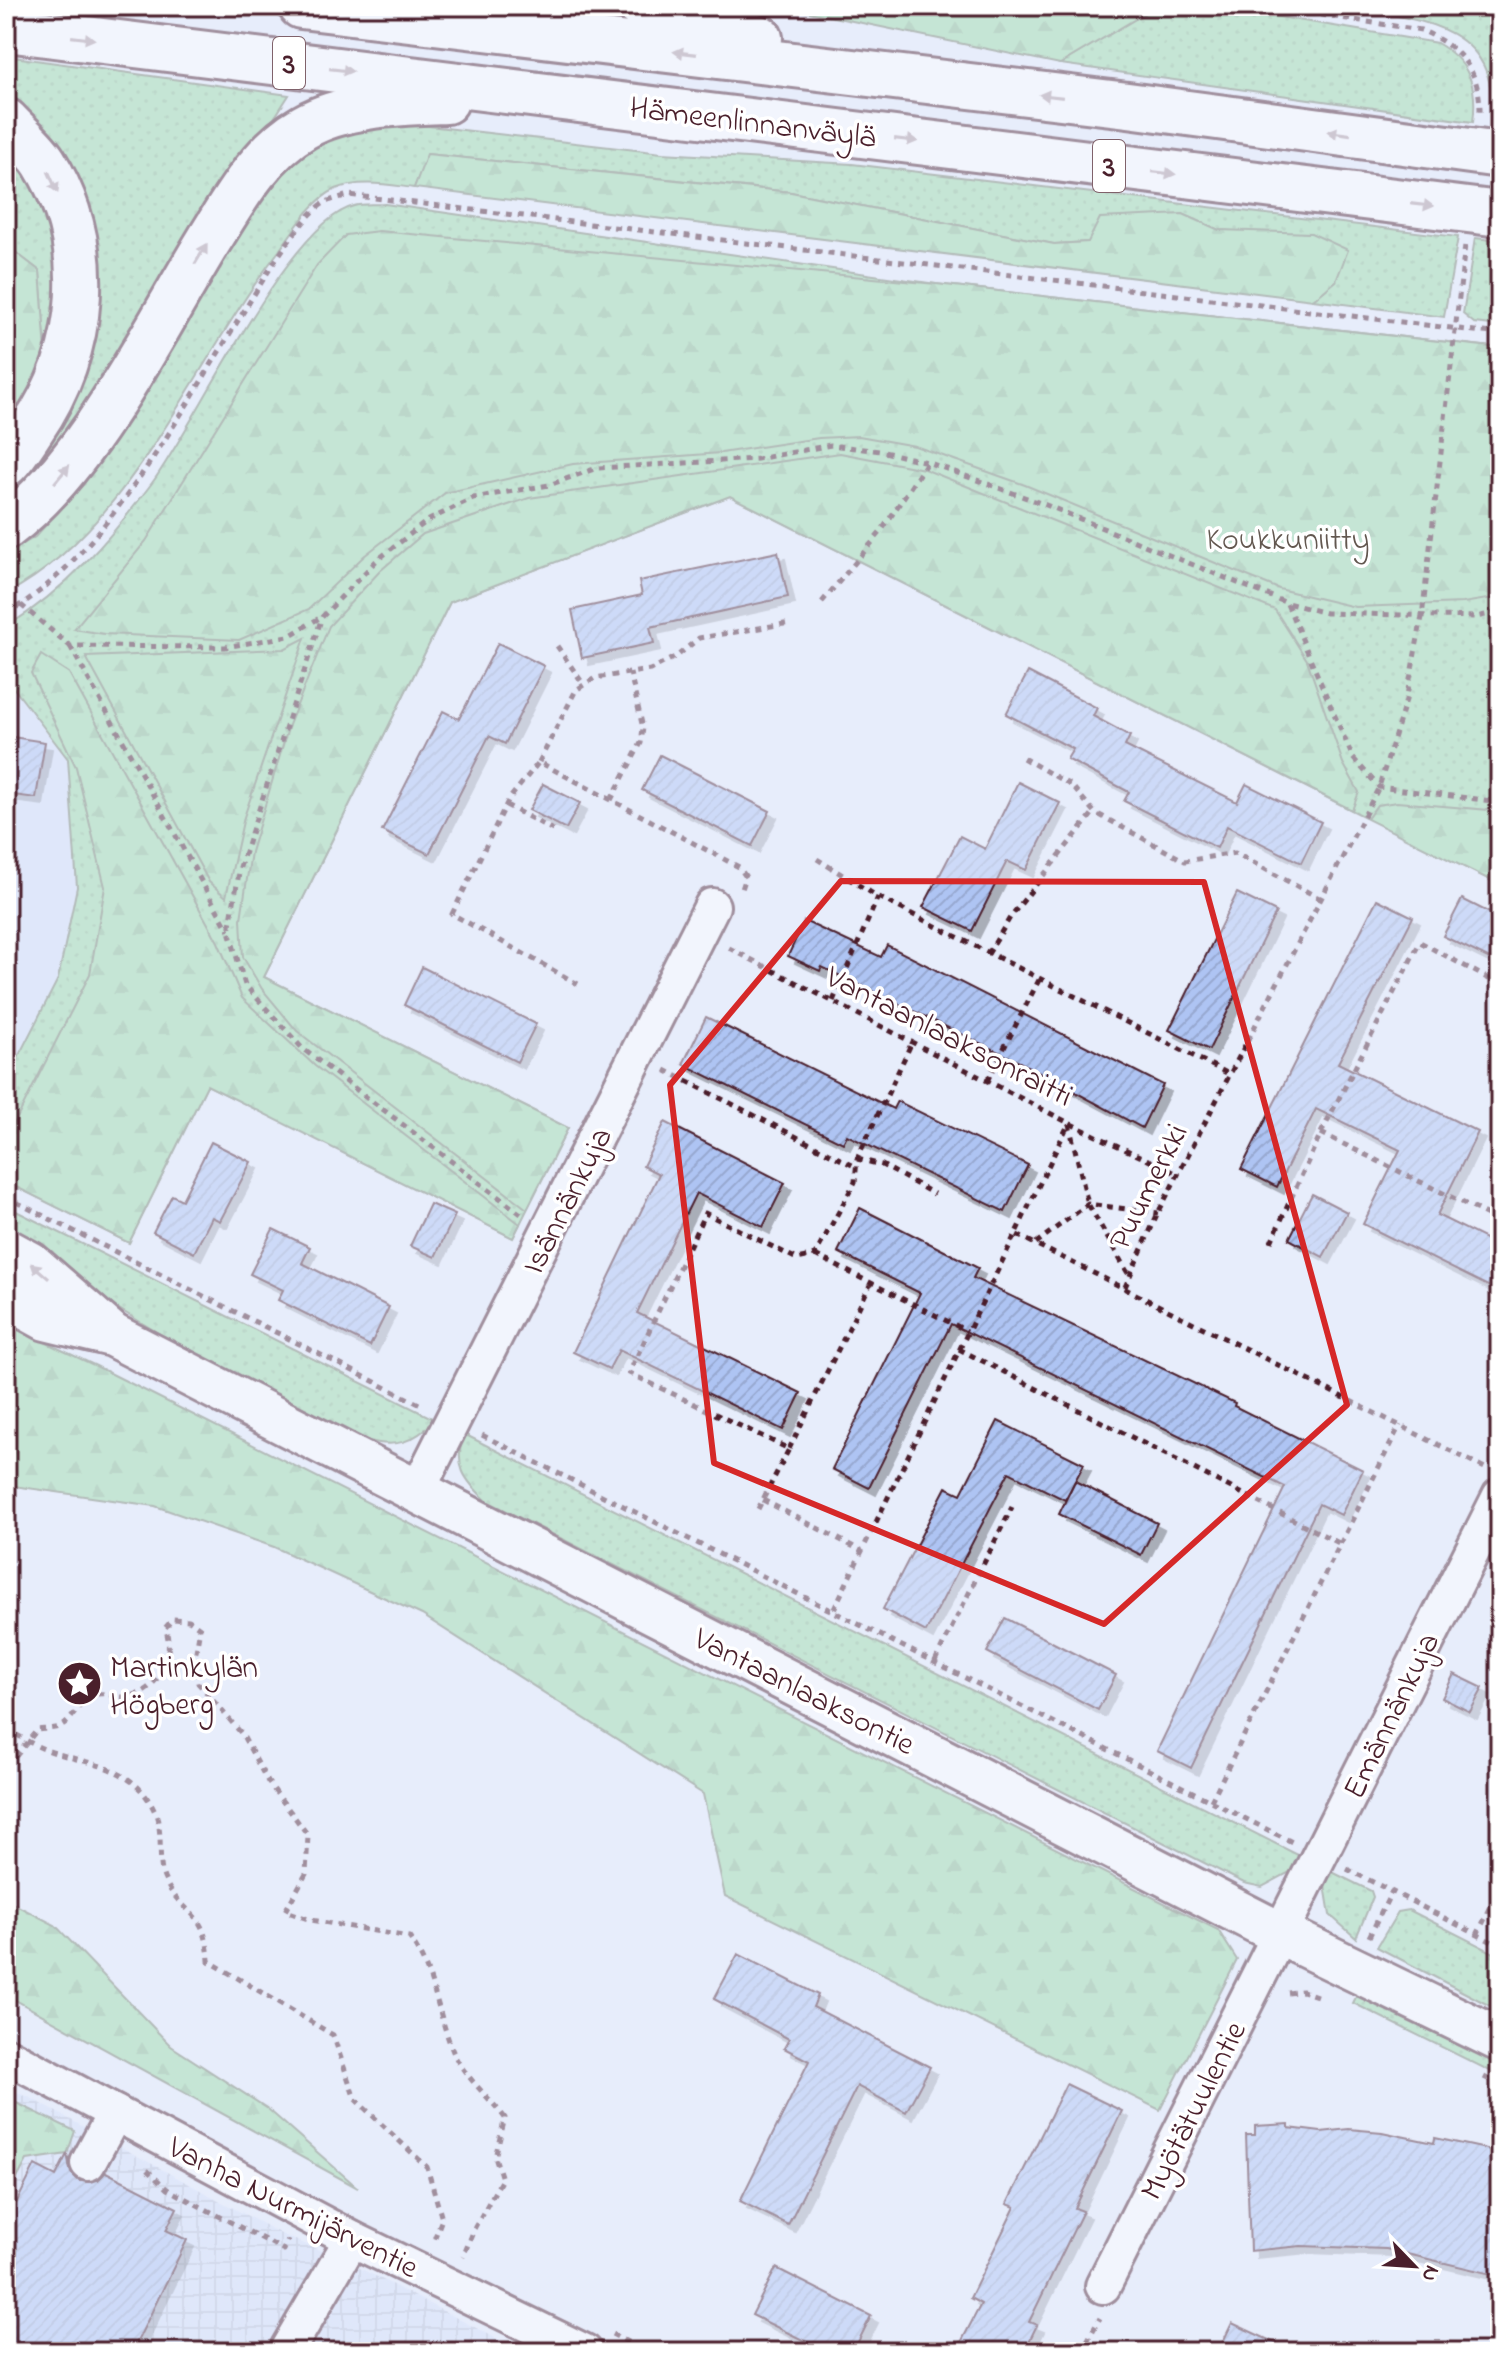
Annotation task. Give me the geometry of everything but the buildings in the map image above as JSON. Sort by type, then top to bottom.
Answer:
[{"type":"highway","name":"Hämeenlinnanväylä","points":[[301,6],[929,81],[1490,138]]},
{"type":"highway","points":[[640,6],[929,81]]},
{"type":"highway","name":"Hämeenlinnanväylä","points":[[6,29],[572,98],[1483,227]]},
{"type":"highway","points":[[6,527],[34,506],[71,462],[254,173],[301,128],[326,117],[418,102],[572,98]]},
{"type":"highway","points":[[6,121],[43,161],[70,221],[80,281],[73,344],[53,399],[6,464]]},
{"type":"main road","name":"Vantaanlaaksontie","points":[[6,1250],[30,1263],[112,1335]]},
{"type":"main road","name":"Vantaanlaaksontie","points":[[6,1297],[46,1319],[112,1335],[1283,1935],[1500,2040]]},
{"type":"street","name":"Isännänkuja","points":[[417,1491],[716,915]]},
{"type":"street","name":"Emännänkuja","points":[[1283,1935],[1496,1484]]},
{"type":"street","name":"Myötätuulentie","points":[[1104,2298],[1283,1935]]},
{"type":"street","name":"Vanha Nurmijärventie","points":[[6,2055],[352,2239],[585,2352]]},
{"type":"street","points":[[88,2163],[115,2113]]},
{"type":"street","points":[[286,2352],[352,2239]]},
{"type":"path","points":[[1261,6],[1421,30],[1445,41],[1475,73],[1490,138]]},
{"type":"path","points":[[6,613],[21,605],[97,532],[144,472],[268,273],[305,223],[325,202],[349,195],[1500,334]]},
{"type":"path","name":"Puumerkki","points":[[1017,1235],[1125,1287],[1158,1213],[1379,787],[1406,700],[1422,617],[1453,328],[1483,227]]},
{"type":"path","points":[[70,646],[225,647],[289,636],[322,617],[396,545],[427,521],[473,498],[549,485],[597,468],[757,459],[831,445],[880,451],[927,462],[1046,505],[1287,603],[1326,613],[1476,617],[1500,612]]},
{"type":"path","points":[[822,602],[880,533],[927,462]]},
{"type":"path","points":[[1287,603],[1353,758],[1379,787],[1500,802]]},
{"type":"path","points":[[21,605],[70,646],[229,931],[245,985],[303,1049],[549,1235]]},
{"type":"path","points":[[229,931],[240,867],[322,617]]},
{"type":"path","points":[[578,984],[452,914],[506,805],[539,762],[576,690],[595,678],[650,670],[677,656],[699,638],[790,623]]},
{"type":"path","points":[[557,646],[584,685]]},
{"type":"path","points":[[611,800],[641,743],[643,728],[630,673]]},
{"type":"path","points":[[1023,758],[1072,786],[1094,812],[1185,861],[1235,853],[1321,899]]},
{"type":"path","points":[[539,762],[739,867],[746,877],[716,915]]},
{"type":"path","points":[[506,805],[553,830]]},
{"type":"path","points":[[988,954],[1011,916],[1094,812]]},
{"type":"path","points":[[817,859],[878,897],[1231,1075]]},
{"type":"path","points":[[833,1001],[878,897]]},
{"type":"path","name":"Vantaanlaaksonraitti","points":[[716,915],[833,1001],[1069,1123],[1180,1175]]},
{"type":"path","points":[[1271,1242],[1321,1133],[1420,942],[1500,985]]},
{"type":"path","points":[[987,1081],[1039,980]]},
{"type":"path","points":[[815,1255],[855,1182],[857,1159],[912,1042]]},
{"type":"path","points":[[671,1074],[856,1167]]},
{"type":"path","points":[[1069,1123],[1088,1204],[1129,1275]]},
{"type":"path","points":[[834,1609],[1069,1123]]},
{"type":"path","points":[[1321,1133],[1500,1221]]},
{"type":"path","points":[[857,1159],[882,1165],[934,1194]]},
{"type":"path","points":[[1488,1215],[1500,1193]]},
{"type":"path","points":[[6,1197],[227,1304],[453,1421],[834,1609],[1500,1946]]},
{"type":"path","points":[[1036,1243],[1088,1204],[1158,1213]]},
{"type":"path","points":[[789,1449],[629,1373],[705,1213],[797,1259],[815,1255],[967,1331]]},
{"type":"path","points":[[758,1509],[870,1285]]},
{"type":"path","points":[[1125,1287],[1400,1425],[1496,1484]]},
{"type":"path","points":[[959,1349],[1341,1544]]},
{"type":"path","points":[[1211,1801],[1400,1425]]},
{"type":"path","points":[[763,1500],[862,1551]]},
{"type":"path","points":[[935,1661],[1012,1507]]},
{"type":"path","points":[[6,1761],[12,1761],[26,1739],[37,1730],[62,1726],[90,1696],[105,1692],[123,1697],[144,1690],[170,1656],[171,1641],[165,1628],[173,1619],[189,1620],[200,1628],[194,1663],[198,1683],[242,1734],[268,1782],[308,1835],[306,1874],[285,1911],[311,1920],[409,1937],[427,1962],[439,2012],[456,2058],[505,2118],[495,2157],[502,2179],[475,2227],[463,2258]]},
{"type":"path","points":[[6,1729],[42,1749],[126,1774],[142,1788],[156,1814],[163,1842],[163,1876],[204,1925],[209,1961],[333,2035],[355,2099],[427,2167],[442,2219],[433,2243]]},
{"type":"path","points":[[1477,1935],[1500,1888]]},
{"type":"path","points":[[1272,1996],[1302,1991],[1325,1998]]},
{"type":"path","points":[[1473,2071],[1500,2085]]},
{"type":"path","points":[[1081,2352],[1104,2298]]},
{"type":"highlighted area","points":[[841,881],[1204,882],[1347,1405],[1104,1624],[714,1463],[670,1085]]},
{"type":"shaded area","points":[[6,678],[68,759],[77,886],[105,886],[6,1140]]},
{"type":"shaded area","points":[[6,2090],[27,2096],[281,2234],[350,2263],[523,2352],[6,2352]]},
{"type":"green space","points":[[780,6],[1157,6],[1060,64]]},
{"type":"green space","points":[[1157,6],[1213,6],[1437,43],[1457,58],[1469,76],[1474,97],[1473,122],[1060,64]]},
{"type":"green space","points":[[1323,6],[1500,6],[1500,125],[1490,124],[1491,88],[1481,61],[1464,42],[1441,28],[1413,19]]},
{"type":"green space","points":[[6,56],[289,95],[101,388],[6,513],[6,485],[66,413],[49,142],[6,90]]},
{"type":"green space","points":[[394,122],[662,153],[852,164],[1458,237],[1444,317],[1313,300],[1336,281],[1245,232],[1219,230],[1183,214],[1088,242],[1054,244],[791,192],[428,154],[414,188],[355,184],[336,189],[311,208],[248,294],[158,439],[125,485],[90,528],[50,565],[6,594],[6,554],[35,537],[83,485],[274,180],[304,155],[329,140]]},
{"type":"green space","points":[[6,148],[36,187],[55,246],[61,306],[47,366],[40,271],[6,245]]},
{"type":"green space","points":[[427,154],[791,192],[1054,244],[1088,242],[1100,218],[1183,214],[1219,230],[1311,233],[1348,250],[1336,281],[1313,300],[414,188]]},
{"type":"green space","name":"Koukkuniitty","points":[[385,204],[936,284],[1500,348],[1500,885],[730,496],[450,602],[264,977],[568,1128],[513,1238],[207,1085],[129,1243],[6,1182],[6,1064],[13,1067],[58,979],[77,887],[68,759],[6,678],[6,627],[68,580],[104,543],[152,483],[245,328],[301,247],[329,220],[354,206]]},
{"type":"green space","points":[[379,231],[936,284],[1500,348],[1500,597],[1463,603],[1355,607],[1279,589],[1025,485],[915,446],[859,436],[819,438],[721,453],[573,464],[445,493],[364,556],[309,609],[239,640],[104,634],[74,629],[146,541],[317,265],[346,235]]},
{"type":"green space","points":[[1475,238],[1500,241],[1500,289],[1495,294],[1500,305],[1500,326],[1474,323],[1463,314]]},
{"type":"green space","points":[[6,245],[40,271],[47,366],[6,438]]},
{"type":"green space","points":[[840,453],[924,469],[1275,610],[1307,660],[1343,763],[1359,792],[1352,810],[730,496],[450,602],[264,977],[568,1128],[527,1209],[297,1031],[262,989],[243,957],[241,919],[251,852],[289,725],[329,626],[380,571],[423,534],[529,498]]},
{"type":"green space","points":[[305,638],[244,817],[226,897],[209,882],[86,657],[284,649]]},
{"type":"green space","points":[[41,655],[69,673],[218,942],[242,998],[315,1066],[520,1224],[513,1238],[207,1085],[129,1243],[6,1182],[6,1140],[90,974],[105,887],[76,767],[31,673]]},
{"type":"green space","points":[[1397,802],[1500,811],[1500,885],[1367,819],[1377,805]]},
{"type":"green space","points":[[6,1206],[436,1420],[420,1434],[404,1442],[386,1444],[365,1440],[173,1342],[6,1240]]},
{"type":"green space","points":[[6,1324],[96,1366],[1218,1930],[1237,1960],[1160,2110],[725,1896],[703,1794],[422,1615],[274,1547],[155,1506],[6,1485]]},
{"type":"green space","points":[[464,1434],[1304,1858],[1290,1872],[1262,1887],[1244,1883],[487,1501],[467,1479],[460,1463]]},
{"type":"green space","points":[[1330,1871],[1371,1891],[1373,1897],[1356,1938],[1330,1915],[1325,1885]]},
{"type":"green space","points":[[6,1900],[55,1925],[171,2046],[268,2109],[358,2188],[6,1995]]},
{"type":"green space","points":[[1409,1910],[1500,1956],[1500,2011],[1377,1947],[1398,1912]]},
{"type":"green space","points":[[1358,1993],[1500,2063],[1500,2076],[1353,2003]]},
{"type":"green space","points":[[6,2098],[75,2131],[67,2154],[27,2160],[6,2199]]},
{"type":"place","name":"Martinkylän Högberg","points":[[79,1684]]}]
